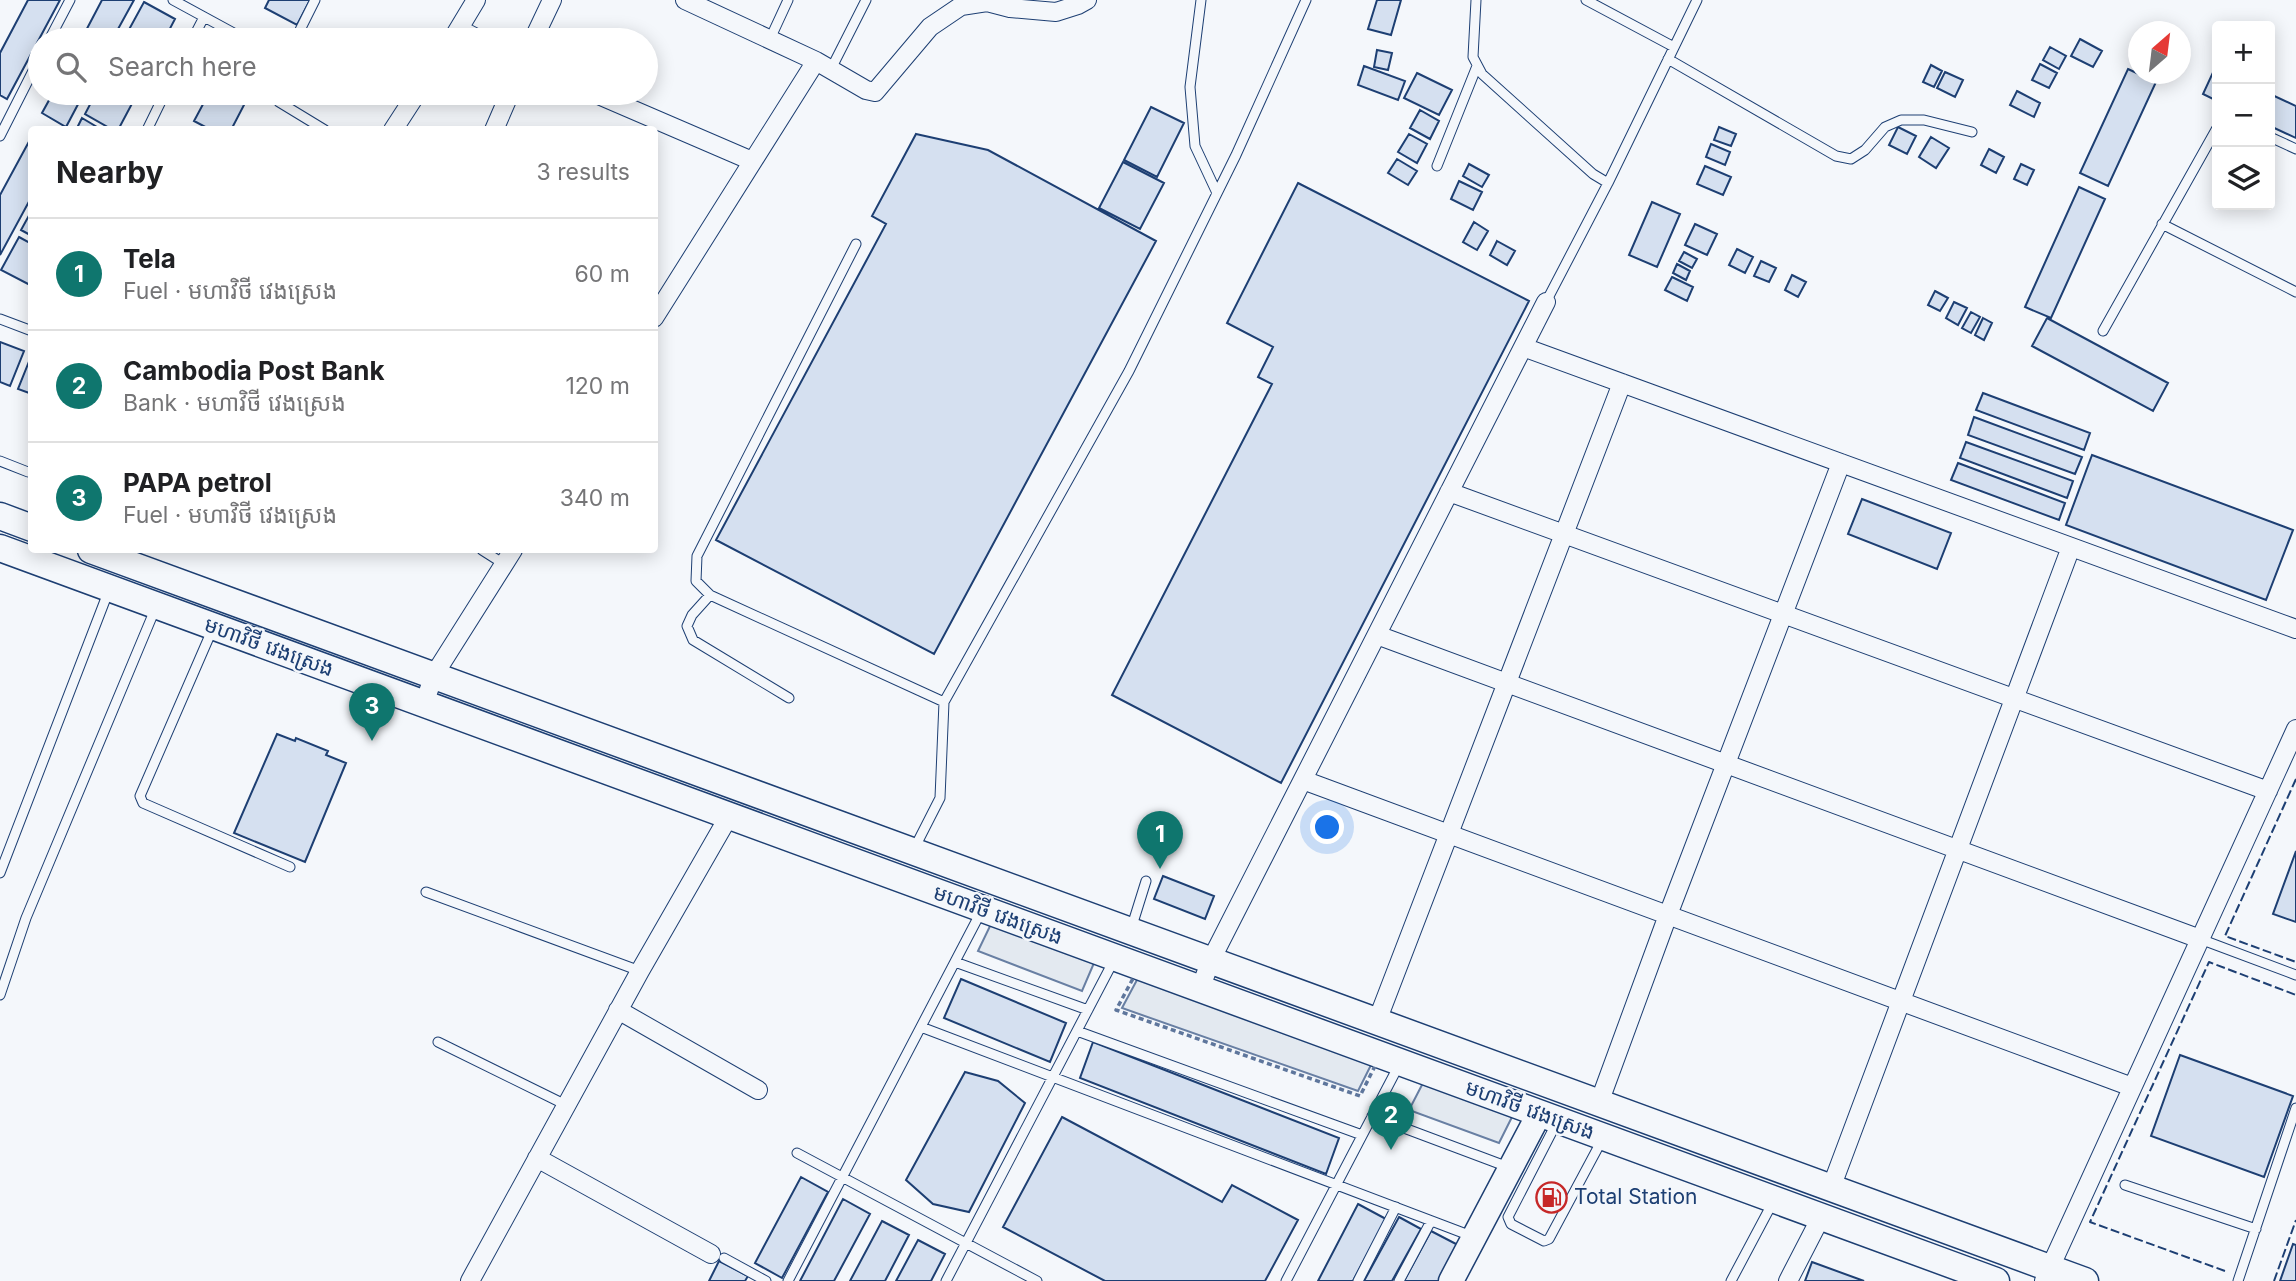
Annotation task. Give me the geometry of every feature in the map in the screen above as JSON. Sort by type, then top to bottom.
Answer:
[{"type":"main road","points":[[0,516],[28,526]]},
{"type":"main road","name":"មហាវិថី វេងស្រេង","points":[[0,548],[982,909],[1126,965],[1200,989],[1996,1281]]},
{"type":"main road","name":"មហាវិថី វេងស្រេង","points":[[118,554],[434,675],[1831,1188],[2047,1275],[2085,1281]]},
{"type":"main road","points":[[903,880],[913,851]]},
{"type":"street","points":[[459,28],[476,0]]},
{"type":"street","points":[[539,28],[552,0]]},
{"type":"street","points":[[685,0],[770,39],[874,92],[929,27],[961,6],[993,2],[1010,8],[1056,12],[1087,0]]},
{"type":"street","points":[[660,297],[752,161],[823,65]]},
{"type":"street","points":[[396,126],[409,105]]},
{"type":"street","points":[[496,126],[504,105]]},
{"type":"street","points":[[622,105],[752,161]]},
{"type":"street","points":[[1200,989],[1211,960],[1546,302]]},
{"type":"street","points":[[1523,347],[2296,629]]},
{"type":"street","points":[[1377,1021],[1622,383]]},
{"type":"street","points":[[1600,1103],[1668,915],[1841,463]]},
{"type":"street","points":[[1449,492],[2268,791]]},
{"type":"street","points":[[1831,1188],[2071,547]]},
{"type":"street","points":[[424,704],[434,675],[509,557]]},
{"type":"street","points":[[1377,635],[2200,939]]},
{"type":"street","points":[[2047,1275],[2296,729]]},
{"type":"street","points":[[1303,780],[2132,1087]]},
{"type":"street","points":[[470,1281],[618,1010],[729,816]]},
{"type":"street","points":[[618,1010],[758,1090]]},
{"type":"street","points":[[1451,1281],[1511,1168],[1548,1117]]},
{"type":"street","points":[[537,1158],[718,1256]]},
{"type":"street","points":[[1788,1281],[1821,1217]]},
{"type":"lane","points":[[55,28],[69,0]]},
{"type":"lane","points":[[173,0],[225,28]]},
{"type":"lane","points":[[301,28],[315,0]]},
{"type":"lane","points":[[770,39],[788,0]]},
{"type":"lane","points":[[823,65],[866,0]]},
{"type":"lane","points":[[1201,0],[1190,86],[1195,145],[1217,193]]},
{"type":"lane","points":[[913,851],[940,798],[944,702],[1129,371],[1236,155],[1306,0]]},
{"type":"lane","points":[[1476,0],[1473,57],[1477,66],[1489,81],[1592,174],[1608,183]]},
{"type":"lane","points":[[1586,0],[1674,47]]},
{"type":"lane","points":[[1546,302],[1608,183],[1697,0]]},
{"type":"lane","points":[[198,28],[204,16]]},
{"type":"lane","points":[[1668,59],[1836,156],[1851,159],[1866,150],[1885,127],[1901,120],[1924,120],[1972,132]]},
{"type":"lane","points":[[1437,166],[1477,66]]},
{"type":"lane","points":[[0,136],[28,81]]},
{"type":"lane","points":[[148,126],[159,105]]},
{"type":"lane","points":[[282,105],[318,126]]},
{"type":"lane","points":[[2103,331],[2212,137]]},
{"type":"lane","points":[[2275,139],[2296,149]]},
{"type":"lane","points":[[2162,224],[2296,292]]},
{"type":"lane","points":[[856,244],[697,556],[696,581],[710,595],[944,702]]},
{"type":"lane","points":[[0,319],[28,330]]},
{"type":"lane","points":[[0,461],[28,472]]},
{"type":"lane","points":[[0,873],[109,588]]},
{"type":"lane","points":[[710,595],[692,615],[687,626],[693,640],[789,698]]},
{"type":"lane","points":[[0,995],[26,918],[157,606]]},
{"type":"lane","points":[[214,627],[140,796],[141,800],[290,867]]},
{"type":"lane","points":[[1130,930],[1146,881]]},
{"type":"lane","points":[[426,892],[640,971]]},
{"type":"lane","points":[[788,1281],[982,909]]},
{"type":"lane","points":[[2200,939],[2296,975]]},
{"type":"lane","points":[[955,962],[1088,1010]]},
{"type":"lane","points":[[946,1281],[1088,1010],[1126,965]]},
{"type":"lane","points":[[921,1027],[1466,1234]]},
{"type":"lane","points":[[1077,1031],[1362,1135]]},
{"type":"lane","points":[[438,1042],[566,1105]]},
{"type":"lane","points":[[1286,1281],[1400,1063]]},
{"type":"lane","points":[[2238,1281],[2296,1108]]},
{"type":"lane","points":[[1372,1116],[1511,1168]]},
{"type":"lane","points":[[1548,1117],[1508,1217],[1511,1224],[1544,1241],[1549,1239],[1604,1137]]},
{"type":"lane","points":[[797,1153],[1037,1281]]},
{"type":"lane","points":[[2125,1185],[2256,1229]]},
{"type":"lane","points":[[1731,1281],[1774,1200]]},
{"type":"lane","points":[[1358,1281],[1396,1207]]},
{"type":"lane","points":[[1399,1281],[1431,1221]]},
{"type":"lane","points":[[718,1256],[766,1281]]},
{"type":"path","points":[[1126,965],[1251,1014],[1378,1060],[1360,1096],[1116,1010],[1126,965]]},
{"type":"shaded area","points":[[991,924],[1094,963],[1082,991],[978,951]]},
{"type":"shaded area","points":[[1138,978],[1372,1063],[1358,1091],[1122,1008]]},
{"type":"shaded area","points":[[1424,1081],[1513,1115],[1499,1143],[1409,1110]]},
{"type":"building","points":[[28,0],[60,0],[45,28],[28,28],[28,60],[7,99],[0,95],[0,53]]},
{"type":"building","points":[[102,0],[134,0],[119,28],[87,28]]},
{"type":"building","points":[[269,0],[310,0],[297,25],[265,8]]},
{"type":"building","points":[[1377,0],[1401,0],[1391,35],[1368,29]]},
{"type":"building","points":[[144,2],[175,19],[170,28],[130,28]]},
{"type":"building","points":[[2080,39],[2102,51],[2093,67],[2071,56]]},
{"type":"building","points":[[2050,47],[2066,56],[2059,69],[2043,60]]},
{"type":"building","points":[[1377,50],[1392,53],[1388,70],[1374,67]]},
{"type":"building","points":[[2040,64],[2057,73],[2049,88],[2032,80]]},
{"type":"building","points":[[1931,65],[1942,71],[1934,87],[1923,82]]},
{"type":"building","points":[[1364,66],[1405,81],[1398,100],[1358,85]]},
{"type":"building","points":[[2128,69],[2128,84],[2155,84],[2108,186],[2080,173]]},
{"type":"building","points":[[1945,72],[1963,80],[1955,97],[1937,88]]},
{"type":"building","points":[[1417,73],[1452,90],[1439,115],[1404,98]]},
{"type":"building","points":[[2212,74],[2212,98],[2203,94]]},
{"type":"building","points":[[2017,91],[2040,103],[2034,117],[2010,105]]},
{"type":"building","points":[[2275,96],[2296,106],[2296,138],[2275,128]]},
{"type":"building","points":[[46,105],[78,105],[67,126],[42,113]]},
{"type":"building","points":[[90,105],[131,105],[120,126],[106,126],[85,114]]},
{"type":"building","points":[[203,105],[244,105],[233,126],[203,126],[194,121]]},
{"type":"building","points":[[1151,107],[1184,123],[1157,177],[1124,160]]},
{"type":"building","points":[[1420,110],[1439,121],[1430,139],[1410,128]]},
{"type":"building","points":[[82,118],[95,126],[78,126]]},
{"type":"building","points":[[1719,127],[1736,134],[1731,146],[1714,140]]},
{"type":"building","points":[[1898,127],[1916,136],[1907,154],[1889,145]]},
{"type":"building","points":[[916,134],[988,150],[1156,241],[934,654],[716,540],[886,224],[872,216]]},
{"type":"building","points":[[1409,134],[1427,144],[1417,163],[1398,152]]},
{"type":"building","points":[[1931,137],[1949,148],[1936,168],[1919,157]]},
{"type":"building","points":[[28,143],[28,203],[0,255],[0,195]]},
{"type":"building","points":[[1711,144],[1730,152],[1725,165],[1706,157]]},
{"type":"building","points":[[1989,149],[2004,157],[1996,173],[1981,165]]},
{"type":"building","points":[[1397,159],[1417,171],[1408,185],[1388,173]]},
{"type":"building","points":[[1123,162],[1164,183],[1140,229],[1099,208]]},
{"type":"building","points":[[1469,164],[1489,175],[1482,187],[1463,176]]},
{"type":"building","points":[[2021,164],[2034,170],[2027,185],[2014,179]]},
{"type":"building","points":[[1705,166],[1731,177],[1723,195],[1697,184]]},
{"type":"building","points":[[1459,181],[1482,192],[1473,210],[1451,199]]},
{"type":"building","points":[[1298,183],[1529,301],[1281,783],[1112,695],[1272,384],[1258,377],[1273,347],[1227,323]]},
{"type":"building","points":[[2079,187],[2105,199],[2051,318],[2025,307]]},
{"type":"building","points":[[1652,202],[1680,214],[1657,267],[1629,255]]},
{"type":"building","points":[[28,217],[28,234],[21,230]]},
{"type":"building","points":[[1474,222],[1488,231],[1477,250],[1463,242]]},
{"type":"building","points":[[1695,224],[1717,234],[1707,255],[1685,245]]},
{"type":"building","points":[[19,237],[28,242],[28,284],[1,270]]},
{"type":"building","points":[[1497,241],[1515,251],[1507,265],[1490,255]]},
{"type":"building","points":[[1737,249],[1753,257],[1745,273],[1729,265]]},
{"type":"building","points":[[1684,252],[1697,259],[1692,268],[1679,261]]},
{"type":"building","points":[[1761,261],[1776,268],[1769,282],[1754,276]]},
{"type":"building","points":[[1677,264],[1690,271],[1686,280],[1673,273]]},
{"type":"building","points":[[1792,275],[1806,282],[1798,297],[1785,290]]},
{"type":"building","points":[[1672,277],[1693,287],[1687,301],[1665,290]]},
{"type":"building","points":[[1935,291],[1948,298],[1940,311],[1928,305]]},
{"type":"building","points":[[1954,302],[1967,308],[1958,325],[1946,318]]},
{"type":"building","points":[[1971,312],[1980,317],[1971,333],[1962,328]]},
{"type":"building","points":[[1983,318],[1992,323],[1984,340],[1975,335]]},
{"type":"building","points":[[2047,318],[2168,383],[2153,411],[2032,346]]},
{"type":"building","points":[[0,342],[24,351],[10,386],[0,382]]},
{"type":"building","points":[[28,364],[28,393],[18,389]]},
{"type":"building","points":[[1983,393],[2090,433],[2084,450],[1976,410]]},
{"type":"building","points":[[1974,417],[2082,457],[2075,474],[1968,435]]},
{"type":"building","points":[[1966,442],[2073,481],[2067,498],[1960,458]]},
{"type":"building","points":[[2092,455],[2293,530],[2266,600],[2066,525]]},
{"type":"building","points":[[1958,463],[2065,503],[2059,520],[1951,480]]},
{"type":"building","points":[[1862,499],[1951,533],[1937,569],[1848,534]]},
{"type":"building","points":[[277,734],[295,741],[296,738],[328,751],[326,755],[346,763],[305,862],[234,833]]},
{"type":"building","points":[[2296,851],[2296,922],[2273,914]]},
{"type":"building","points":[[1163,876],[1214,896],[1205,919],[1154,899]]},
{"type":"building","points":[[961,979],[1066,1023],[1050,1062],[944,1018]]},
{"type":"building","points":[[1093,1042],[1339,1138],[1326,1174],[1080,1078]]},
{"type":"building","points":[[2180,1055],[2293,1096],[2264,1177],[2151,1136]]},
{"type":"building","points":[[965,1072],[998,1081],[1025,1103],[969,1212],[933,1204],[906,1180]]},
{"type":"building","points":[[1062,1117],[1222,1202],[1232,1185],[1298,1220],[1265,1281],[1105,1281],[1003,1227]]},
{"type":"building","points":[[801,1177],[828,1192],[782,1278],[755,1263]]},
{"type":"building","points":[[843,1199],[870,1214],[834,1281],[800,1281]]},
{"type":"building","points":[[1358,1204],[1386,1219],[1353,1281],[1318,1281]]},
{"type":"building","points":[[1399,1217],[1421,1229],[1392,1281],[1364,1281]]},
{"type":"building","points":[[882,1221],[909,1235],[885,1281],[850,1281]]},
{"type":"building","points":[[1431,1231],[1458,1245],[1439,1281],[1404,1281]]},
{"type":"building","points":[[918,1240],[945,1254],[931,1281],[896,1281]]},
{"type":"building","points":[[2293,1244],[2296,1245],[2296,1281],[2280,1281]]},
{"type":"building","points":[[719,1261],[748,1276],[745,1281],[709,1281]]},
{"type":"building","points":[[1812,1262],[1864,1281],[1805,1281]]},
{"type":"fence","points":[[2296,779],[2225,936],[2296,962]]},
{"type":"fence","points":[[2225,1271],[2090,1222],[2209,962],[2296,995]]},
{"type":"fence","points":[[2274,1281],[2296,1220]]},
{"type":"place","name":"PAPA petrol","points":[[372,741]]},
{"type":"place","name":"Tela","points":[[1160,869]]},
{"type":"place","name":"Cambodia Post Bank","points":[[1391,1150]]},
{"type":"place","name":"Total Station","points":[[1551,1197]]}]
